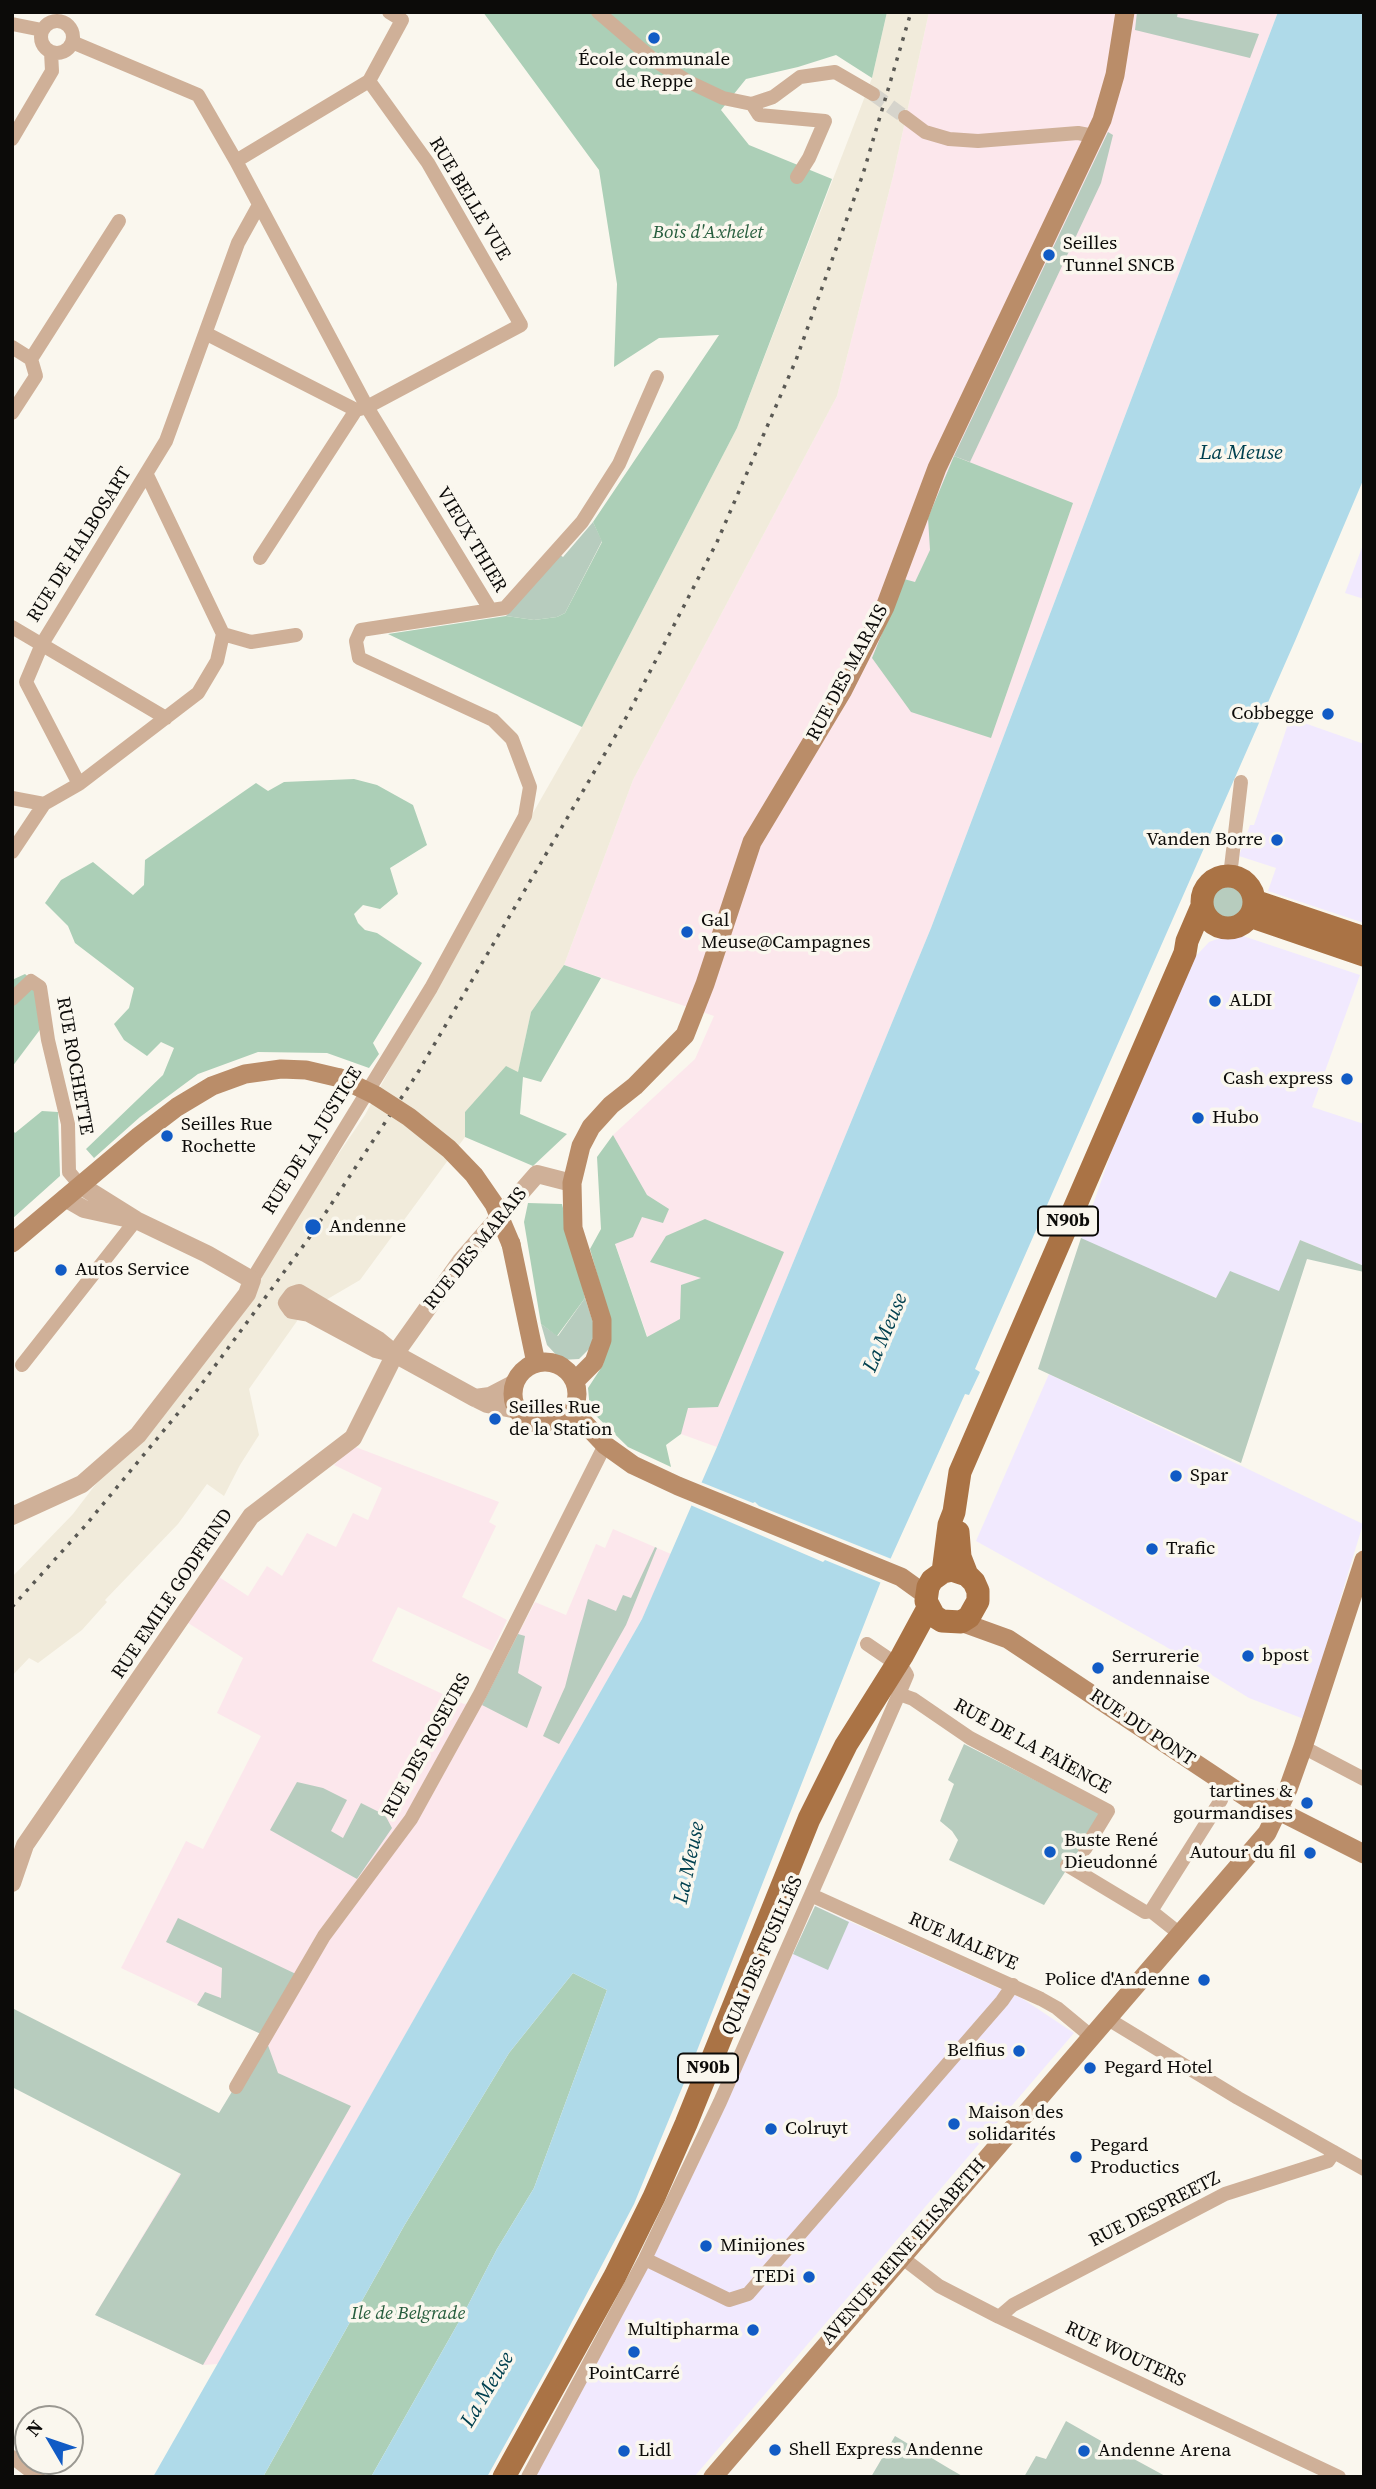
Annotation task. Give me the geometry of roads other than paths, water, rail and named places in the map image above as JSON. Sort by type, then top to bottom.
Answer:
[{"type":"main road","name":"RUE DES MARAIS","points":[[575,1381],[594,1362],[602,1340],[602,1320],[573,1228],[572,1183],[581,1146],[591,1127],[611,1105],[635,1086],[685,1035],[705,984],[752,842],[843,690],[885,607],[937,468],[1094,136],[1115,75],[1125,12]]},
{"type":"main road","points":[[1230,876],[1247,884],[1252,908],[1240,926],[1229,929],[1210,922],[1202,906],[1202,897],[1212,881],[1230,876]]},
{"type":"main road","name":"N90b","points":[[504,2477],[615,2276],[654,2197],[809,1819],[846,1745],[939,1599],[949,1525],[964,1462],[1185,953],[1187,941],[1202,906]]},
{"type":"main road","points":[[1252,908],[1364,938]]},
{"type":"main road","points":[[1252,908],[1364,955]]},
{"type":"main road","name":"N90b","points":[[1185,953],[1198,939],[1218,927]]},
{"type":"main road","points":[[12,1243],[177,1107],[212,1086],[245,1074],[281,1069],[306,1070],[340,1078],[375,1095],[409,1117],[449,1149],[474,1175],[494,1204],[511,1244],[536,1363]]},
{"type":"main road","points":[[551,1362],[566,1369],[575,1381],[578,1396],[573,1411],[552,1426],[539,1426],[527,1421],[517,1410],[513,1397],[515,1383],[523,1371],[536,1363],[551,1362]]},
{"type":"main road","name":"RUE DU PONT","points":[[573,1411],[605,1445],[633,1465],[901,1577],[907,1575],[939,1599],[1008,1639],[1168,1744],[1226,1786],[1364,1854]]},
{"type":"main road","name":"N90b","points":[[955,1501],[960,1557],[967,1575]]},
{"type":"main road","name":"AVENUE REINE ELISABETH","points":[[713,2477],[900,2256],[1267,1833],[1279,1811],[1303,1748],[1364,1560]]},
{"type":"main road","points":[[960,1571],[967,1575],[978,1591],[975,1610],[939,1599],[960,1571]]},
{"type":"main road","name":"RUE DU PONT","points":[[978,1601],[1008,1639]]},
{"type":"street","points":[[236,161],[369,81],[402,20],[389,12]]},
{"type":"street","points":[[598,12],[654,60],[687,81],[723,98],[752,103],[773,97],[800,77],[835,72],[873,94]]},
{"type":"street","points":[[67,17],[73,34],[72,42],[64,52],[51,52],[44,47],[40,39],[42,30],[47,23],[67,17]]},
{"type":"street","points":[[12,24],[42,30]]},
{"type":"street","name":"VIEUX THIER","points":[[72,42],[198,95],[259,205],[361,409],[490,609],[361,630],[356,642],[359,658],[493,720]]},
{"type":"street","points":[[12,139],[52,71],[51,52]]},
{"type":"street","name":"RUE BELLE VUE","points":[[361,409],[521,325],[428,163],[369,81]]},
{"type":"street","points":[[752,103],[760,116],[825,121],[809,159],[797,177]]},
{"type":"street","points":[[905,117],[925,132],[949,139],[978,141],[1078,133],[1094,136]]},
{"type":"street","name":"RUE DE HALBOSART","points":[[79,784],[26,682],[42,644],[166,441],[239,243],[259,205]]},
{"type":"street","points":[[31,359],[119,221]]},
{"type":"street","points":[[207,334],[361,409],[260,558]]},
{"type":"street","points":[[12,347],[31,359],[36,376],[12,413]]},
{"type":"street","points":[[490,609],[505,608],[582,522],[620,464],[657,377]]},
{"type":"street","points":[[12,852],[44,804],[79,784],[198,693],[217,661],[223,634],[146,475]]},
{"type":"street","points":[[12,627],[166,718]]},
{"type":"street","points":[[223,634],[251,642],[296,635]]},
{"type":"street","name":"RUE DE LA JUSTICE","points":[[12,1516],[82,1485],[138,1435],[247,1294],[252,1280],[431,988],[525,816],[530,788],[512,739],[493,720]]},
{"type":"street","points":[[1230,876],[1241,782]]},
{"type":"street","points":[[12,798],[44,804]]},
{"type":"street","name":"RUE ROCHETTE","points":[[12,999],[32,981],[40,987],[48,1040],[68,1124],[69,1172],[80,1185]]},
{"type":"street","name":"RUE DES MARAIS","points":[[395,1354],[461,1261],[537,1174],[572,1183]]},
{"type":"street","points":[[80,1185],[136,1220],[207,1254],[252,1280]]},
{"type":"street","points":[[65,1198],[84,1209],[136,1220]]},
{"type":"street","points":[[22,1365],[136,1220]]},
{"type":"street","points":[[395,1354],[376,1349],[309,1313],[292,1310],[287,1303],[293,1295],[299,1293],[377,1340],[395,1354],[475,1398],[487,1404],[517,1410]]},
{"type":"street","name":"RUE EMILE GODFRIND","points":[[12,1883],[24,1845],[251,1516],[353,1438],[395,1354]]},
{"type":"street","points":[[475,1398],[490,1396],[515,1383]]},
{"type":"street","name":"RUE DES ROSEURS","points":[[236,2087],[324,1936],[411,1819],[480,1694],[605,1445]]},
{"type":"street","points":[[867,1644],[899,1661]]},
{"type":"street","name":"QUAI DES FUSILLÉS","points":[[528,2477],[645,2259],[720,2102],[907,1675],[899,1661]]},
{"type":"street","name":"RUE DE LA FAÏENCE","points":[[899,1694],[913,1699],[970,1738],[1108,1811],[1085,1849]]},
{"type":"street","points":[[1303,1748],[1364,1779]]},
{"type":"street","points":[[1151,1911],[1221,1800],[1226,1786]]},
{"type":"street","points":[[1072,1866],[1145,1912],[1151,1911],[1180,1934]]},
{"type":"street","name":"RUE MALEVE","points":[[811,1895],[1013,1985],[1057,2008],[1092,2037]]},
{"type":"street","points":[[645,2259],[729,2300],[748,2294],[986,2020],[1013,1985]]},
{"type":"street","points":[[1108,2019],[1238,2098],[1334,2152],[1360,2162]]},
{"type":"street","name":"RUE DESPREETZ","points":[[999,2317],[1013,2305],[1225,2194],[1328,2161],[1334,2152]]},
{"type":"street","name":"RUE WOUTERS","points":[[900,2256],[939,2286],[999,2317],[1339,2477]]},
{"type":"street","points":[[12,2456],[38,2477]]},
{"type":"water","name":"La Meuse","points":[[1278,12],[1364,12],[1364,478],[975,1369],[980,1372],[969,1395],[965,1394],[885,1571],[689,2071],[634,2204],[487,2477],[371,2477],[497,2249],[534,2188],[607,1990],[573,1973],[509,2053],[404,2226],[263,2477],[153,2477],[642,1619],[717,1447],[931,928]]},
{"type":"tunnel","points":[[873,94],[905,117]]},
{"type":"railway","points":[[12,1607],[85,1526],[198,1389],[309,1238],[417,1074],[627,716],[717,542],[796,360],[863,174],[911,12]]},
{"type":"place","name":"École communale de Reppe","points":[[654,38]]},
{"type":"place","name":"Seilles Tunnel SNCB","points":[[1049,255]]},
{"type":"place","name":"Cobbegge","points":[[1328,714]]},
{"type":"place","name":"Vanden Borre","points":[[1277,840]]},
{"type":"place","name":"Gal Meuse@Campagnes","points":[[687,932]]},
{"type":"place","name":"ALDI","points":[[1215,1001]]},
{"type":"place","name":"Cash express","points":[[1347,1079]]},
{"type":"place","name":"Hubo","points":[[1198,1118]]},
{"type":"place","name":"Seilles Rue Rochette","points":[[167,1136]]},
{"type":"place","name":"Andenne","points":[[313,1227]]},
{"type":"place","name":"Autos Service","points":[[61,1270]]},
{"type":"place","name":"Seilles Rue de la Station","points":[[495,1419]]},
{"type":"place","name":"Spar","points":[[1176,1476]]},
{"type":"place","name":"Trafic","points":[[1152,1549]]},
{"type":"place","name":"bpost","points":[[1248,1656]]},
{"type":"place","name":"Serrurerie andennaise","points":[[1098,1668]]},
{"type":"place","name":"tartines & gourmandises","points":[[1307,1803]]},
{"type":"place","name":"Buste René Dieudonné","points":[[1050,1852]]},
{"type":"place","name":"Autour du fil","points":[[1310,1853]]},
{"type":"place","name":"Police d'Andenne","points":[[1204,1980]]},
{"type":"place","name":"Belfius","points":[[1019,2051]]},
{"type":"place","name":"Pegard Hotel","points":[[1090,2068]]},
{"type":"place","name":"Maison des solidarités","points":[[954,2124]]},
{"type":"place","name":"Colruyt","points":[[771,2129]]},
{"type":"place","name":"Pegard Productics","points":[[1076,2157]]},
{"type":"place","name":"Minijones","points":[[706,2246]]},
{"type":"place","name":"TEDi","points":[[809,2277]]},
{"type":"place","name":"Multipharma","points":[[753,2330]]},
{"type":"place","name":"PointCarré","points":[[634,2352]]},
{"type":"place","name":"Shell Express Andenne","points":[[775,2450]]},
{"type":"place","name":"Lidl","points":[[624,2451]]},
{"type":"place","name":"Andenne Arena","points":[[1084,2451]]},
{"type":"park label","name":"Bois d'Axhelet","points":[[708,233]]},
{"type":"park label","name":"Ile de Belgrade","points":[[408,2314]]}]
